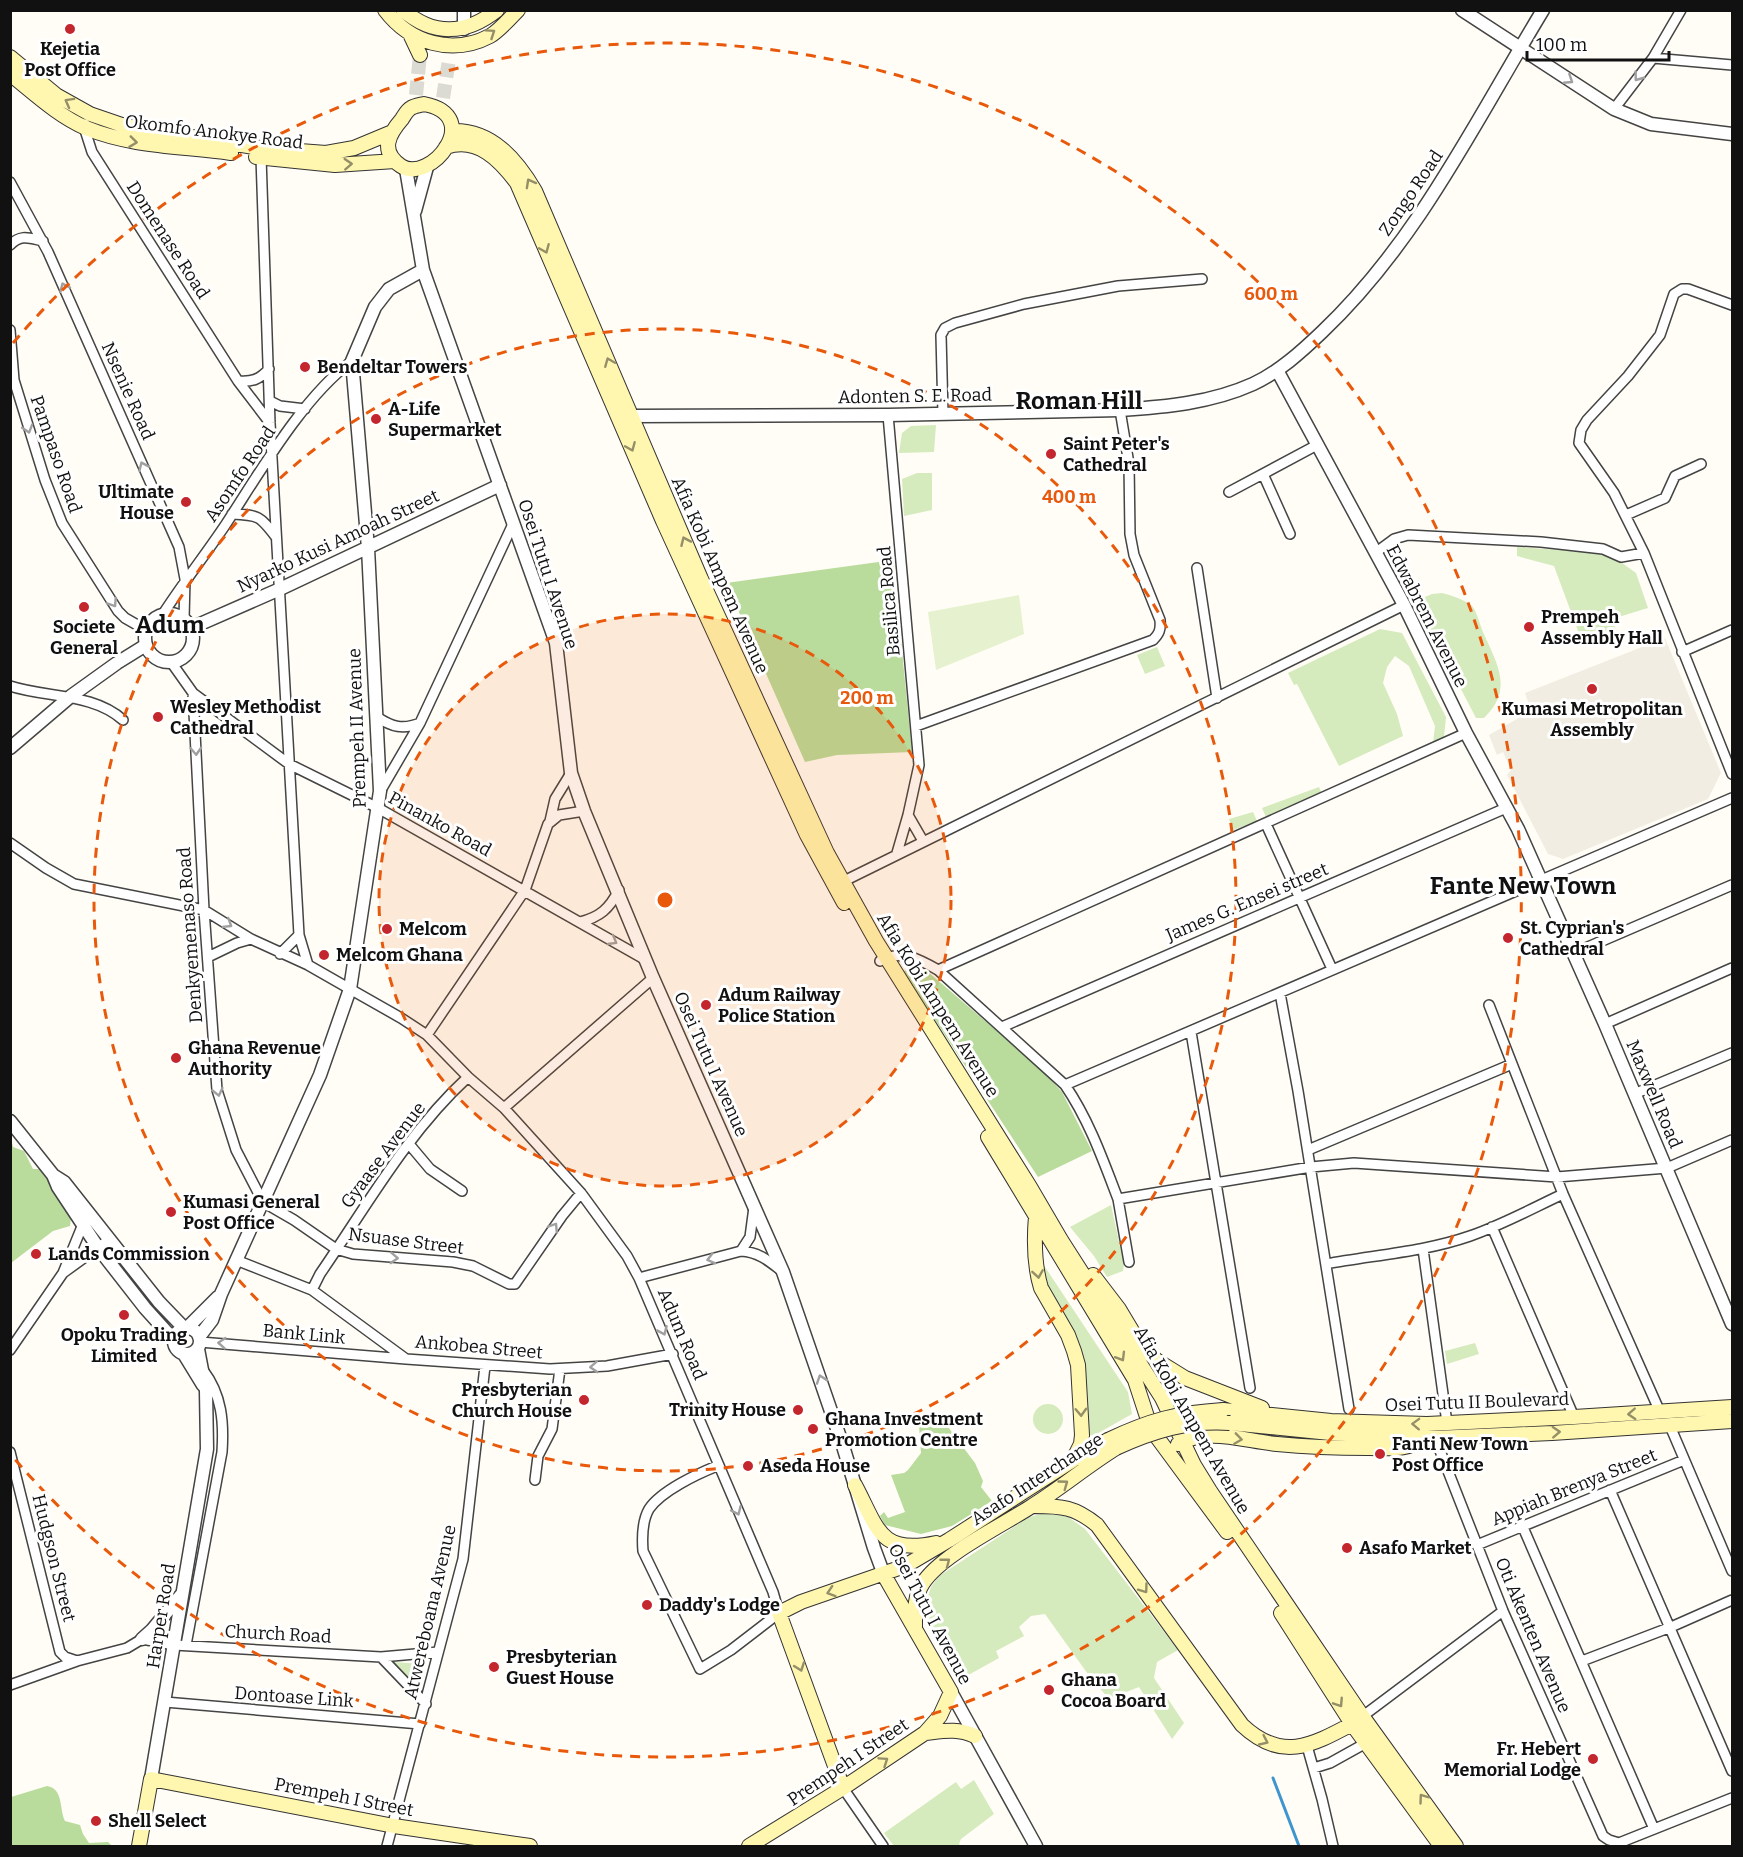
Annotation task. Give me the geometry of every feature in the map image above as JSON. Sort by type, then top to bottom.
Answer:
[{"type":"main road","points":[[385,10],[396,24],[411,36],[429,42],[452,45],[472,44],[492,35],[518,10]]},
{"type":"main road","points":[[403,10],[418,21],[436,28],[450,30],[464,29],[484,21],[498,10]]},
{"type":"main road","points":[[411,36],[420,56]]},
{"type":"main road","points":[[449,60],[452,45]]},
{"type":"main road","name":"Okomfo Anokye Road","points":[[10,57],[56,95],[90,114],[125,126],[260,148],[326,153],[354,148],[390,133]]},
{"type":"main road","name":"Okomfo Anokye Road","points":[[10,74],[47,104],[84,127],[123,140],[335,165],[400,165]]},
{"type":"main road","points":[[414,101],[424,104],[439,102],[451,122],[453,131],[451,141],[427,167],[419,169],[400,165],[390,153],[388,143],[390,133],[414,101]]},
{"type":"main road","points":[[453,131],[466,131],[483,142]]},
{"type":"main road","points":[[446,147],[483,142]]},
{"type":"main road","name":"Afia Kobi Ampem Avenue","points":[[483,142],[511,157],[523,170],[535,191],[625,417],[764,716],[838,883],[1135,1380],[1151,1429],[1161,1445],[1226,1531],[1357,1720],[1456,1846]]},
{"type":"main road","name":"Afia Kobi Ampem Avenue","points":[[884,959],[1162,1398],[1194,1465],[1357,1720],[1366,1743],[1441,1846]]},
{"type":"main road","points":[[1036,1216],[1038,1281],[1068,1335],[1078,1365],[1082,1435],[1081,1444],[1073,1460]]},
{"type":"main road","points":[[1061,1240],[1092,1274],[1147,1352],[1185,1378],[1252,1406],[1287,1417]]},
{"type":"main road","name":"Osei Tutu II Boulevard","points":[[1230,1423],[1331,1427],[1447,1424],[1732,1407]]},
{"type":"main road","name":"Osei Tutu II Boulevard","points":[[1223,1410],[1287,1417],[1331,1427],[1430,1438],[1732,1421]]},
{"type":"main road","name":"Asafo Interchange","points":[[779,1613],[811,1598],[905,1566],[950,1540],[1073,1460],[1141,1424],[1168,1416],[1223,1410]]},
{"type":"main road","name":"Asafo Interchange","points":[[915,1630],[917,1598],[921,1585],[927,1578],[947,1560],[1034,1506],[1100,1458],[1131,1442],[1186,1424],[1208,1421],[1230,1423]]},
{"type":"main road","points":[[1161,1445],[1173,1446],[1184,1440],[1213,1435],[1277,1444],[1404,1448],[1430,1438]]},
{"type":"main road","points":[[855,1485],[882,1535],[891,1542],[916,1547],[950,1540]]},
{"type":"main road","points":[[1034,1506],[1060,1506],[1074,1510],[1097,1525],[1242,1725],[1253,1735],[1279,1747],[1292,1749],[1323,1740],[1357,1720]]},
{"type":"main road","name":"Osei Tutu I Avenue","points":[[884,1575],[951,1692]]},
{"type":"main road","name":"Adum Road","points":[[779,1613],[843,1788]]},
{"type":"main road","name":"Prempeh I Street","points":[[749,1846],[843,1788],[925,1733],[940,1716],[951,1692]]},
{"type":"main road","points":[[925,1733],[953,1729],[963,1730],[975,1736]]},
{"type":"main road","name":"Prempeh I Street","points":[[152,1779],[394,1826],[530,1846]]},
{"type":"main road","name":"Harper Road","points":[[139,1846],[152,1779]]},
{"type":"street","points":[[464,10],[464,29]]},
{"type":"street","points":[[1462,10],[1614,109],[1651,124],[1732,134]]},
{"type":"street","name":"Zongo Road","points":[[1277,370],[1301,352],[1353,303],[1386,262],[1451,168],[1543,10]]},
{"type":"street","points":[[1614,109],[1653,58],[1681,10]]},
{"type":"street","points":[[1653,58],[1732,65]]},
{"type":"street","points":[[84,127],[90,114]]},
{"type":"street","name":"Domenase Road","points":[[84,127],[92,152],[238,381],[270,423]]},
{"type":"street","points":[[261,157],[270,423],[289,764],[299,934],[308,966]]},
{"type":"street","name":"Osei Tutu I Avenue","points":[[400,165],[423,270],[556,643],[571,773],[584,811],[619,890],[653,978],[783,1272],[884,1575]]},
{"type":"street","points":[[413,218],[427,167]]},
{"type":"street","name":"Nsenie Road","points":[[10,182],[43,241],[179,547],[185,579]]},
{"type":"street","points":[[10,245],[16,238],[24,236],[43,241]]},
{"type":"street","name":"Prempeh II Avenue","points":[[199,1342],[212,1320],[236,1260],[320,1076],[350,989],[380,791],[368,548],[352,362],[375,306],[389,289],[423,270]]},
{"type":"street","points":[[942,414],[941,335],[945,328],[954,323],[1024,304],[1118,286],[1202,279]]},
{"type":"street","points":[[1732,305],[1688,289],[1682,289],[1674,294],[1660,335],[1628,376],[1587,420],[1581,430],[1579,443],[1626,514],[1644,553],[1732,774]]},
{"type":"street","name":"Pampaso Road","points":[[10,330],[14,380],[28,429],[62,523],[118,611],[125,618],[146,630]]},
{"type":"street","name":"Asomfo Road","points":[[185,579],[202,559],[305,409],[334,375],[352,362]]},
{"type":"street","points":[[238,381],[256,380],[269,369]]},
{"type":"street","name":"Adonten S. E. Road","points":[[625,417],[888,415],[1153,408],[1207,399],[1247,386],[1277,370]]},
{"type":"street","name":"Edwabrem Avenue","points":[[1277,370],[1404,605],[1466,733],[1518,829],[1540,880]]},
{"type":"street","points":[[270,401],[280,406],[305,409]]},
{"type":"street","points":[[916,726],[1153,640],[1158,635],[1161,629],[1160,620],[1134,555],[1130,534],[1129,464],[1120,410]]},
{"type":"street","name":"Basilica Road","points":[[888,415],[916,726],[918,776],[897,853]]},
{"type":"street","points":[[1229,492],[1317,445]]},
{"type":"street","points":[[1626,514],[1665,498],[1675,477],[1701,464]]},
{"type":"street","points":[[1263,474],[1290,534]]},
{"type":"street","name":"Nyarko Kusi Amoah Street","points":[[188,624],[280,589],[500,484]]},
{"type":"street","points":[[232,514],[253,515],[263,520],[276,537]]},
{"type":"street","points":[[380,791],[420,723],[513,524]]},
{"type":"street","points":[[1375,553],[1394,539],[1408,535],[1541,542],[1603,549],[1621,557],[1644,553]]},
{"type":"street","points":[[1197,568],[1217,698]]},
{"type":"street","points":[[164,614],[185,579]]},
{"type":"street","points":[[185,579],[188,624],[193,641],[190,648],[179,659],[171,662],[156,658],[146,645],[146,630],[156,617],[171,614],[188,624]]},
{"type":"street","points":[[838,883],[1404,605]]},
{"type":"street","points":[[1682,652],[1732,630]]},
{"type":"street","points":[[10,748],[71,696],[146,645]]},
{"type":"street","name":"Pinanko Road","points":[[171,662],[193,693],[289,764],[378,808],[647,961]]},
{"type":"street","points":[[10,686],[71,696],[115,713],[123,720]]},
{"type":"street","name":"Denkyemenaso Road","points":[[193,693],[204,910],[217,1090],[236,1150],[263,1202]]},
{"type":"street","points":[[376,717],[389,725],[398,727],[408,728],[420,723]]},
{"type":"street","points":[[938,970],[1466,733]]},
{"type":"street","points":[[427,1035],[525,890],[550,821],[555,800],[571,773]]},
{"type":"street","points":[[1065,1085],[1732,798]]},
{"type":"street","name":"James G. Ensei street","points":[[1002,1027],[1506,808]]},
{"type":"street","points":[[550,821],[560,815],[584,811]]},
{"type":"street","points":[[908,815],[923,841]]},
{"type":"street","points":[[1266,824],[1332,969]]},
{"type":"street","points":[[10,843],[74,884],[204,910]]},
{"type":"street","name":"Maxwell Road","points":[[1540,880],[1728,1301],[1732,1324]]},
{"type":"street","points":[[1574,953],[1732,885]]},
{"type":"street","points":[[580,922],[594,918],[605,911],[619,890]]},
{"type":"street","name":"Adum Road","points":[[204,910],[251,939],[350,989],[427,1035],[468,1077],[504,1107],[581,1193],[627,1256],[639,1278],[673,1354],[779,1613]]},
{"type":"street","points":[[280,954],[299,934]]},
{"type":"street","points":[[208,957],[251,939]]},
{"type":"street","points":[[884,959],[912,956],[938,970],[1065,1085],[1092,1134],[1118,1199],[1129,1262]]},
{"type":"street","points":[[1605,1024],[1732,968]]},
{"type":"street","points":[[504,1107],[653,978]]},
{"type":"street","points":[[1280,993],[1311,1167],[1349,1409]]},
{"type":"street","points":[[1489,1005],[1563,1194],[1660,1412]]},
{"type":"street","points":[[1191,1032],[1250,1388]]},
{"type":"street","points":[[1634,1094],[1732,1053]]},
{"type":"street","points":[[1308,1150],[1512,1064]]},
{"type":"street","name":"Gyaase Avenue","points":[[312,1290],[378,1184],[409,1144],[468,1077]]},
{"type":"street","points":[[10,1120],[53,1175],[58,1187],[87,1220],[110,1239],[159,1302],[185,1328],[197,1332],[199,1342],[189,1354],[184,1354],[174,1347],[173,1339],[145,1308],[99,1249],[87,1220]]},
{"type":"street","points":[[1118,1199],[1311,1167],[1354,1163],[1557,1177],[1667,1168],[1732,1140]]},
{"type":"street","points":[[409,1144],[430,1169],[462,1191]]},
{"type":"street","name":"Nsuase Street","points":[[263,1202],[336,1249],[352,1254],[463,1264],[473,1266],[509,1284],[515,1284],[561,1216],[581,1193]]},
{"type":"street","points":[[1326,1264],[1372,1255],[1423,1249],[1471,1236],[1563,1194]]},
{"type":"street","points":[[741,1251],[750,1237],[754,1207]]},
{"type":"street","points":[[11,1347],[63,1273],[87,1220]]},
{"type":"street","points":[[1492,1227],[1574,1417]]},
{"type":"street","points":[[63,1273],[110,1239]]},
{"type":"street","points":[[1423,1249],[1447,1424]]},
{"type":"street","points":[[639,1278],[741,1251],[760,1255],[783,1272]]},
{"type":"street","name":"Ankobea Street","points":[[236,1260],[312,1290],[406,1359],[485,1366],[560,1369],[607,1366],[673,1354]]},
{"type":"street","name":"Prempeh II Avenue","points":[[185,1328],[221,1294]]},
{"type":"street","points":[[173,1339],[177,1332],[185,1328]]},
{"type":"street","name":"Bank Link","points":[[199,1342],[406,1359]]},
{"type":"street","name":"Harper Road","points":[[152,1779],[165,1702],[180,1645],[183,1592],[207,1449],[206,1391],[199,1342]]},
{"type":"street","name":"Harper Road","points":[[184,1354],[206,1391]]},
{"type":"street","name":"Atwereboana Avenue","points":[[387,1846],[426,1704],[466,1542],[485,1366]]},
{"type":"street","points":[[180,1645],[214,1500],[223,1443],[223,1419],[218,1397],[213,1383],[202,1368]]},
{"type":"street","points":[[534,1480],[538,1456],[552,1429],[560,1369]]},
{"type":"street","points":[[1670,1426],[1732,1571]]},
{"type":"street","name":"Oti Akenten Avenue","points":[[1430,1438],[1503,1611],[1603,1836],[1619,1843],[1654,1829]]},
{"type":"street","name":"Hudgson Street","points":[[10,1452],[60,1652],[65,1657],[77,1661]]},
{"type":"street","name":"Appiah Brenya Street","points":[[1477,1545],[1684,1460]]},
{"type":"street","points":[[717,1466],[660,1498],[650,1508],[643,1531],[643,1551],[700,1669],[731,1650],[779,1613]]},
{"type":"street","points":[[1610,1490],[1732,1771]]},
{"type":"street","points":[[1522,1525],[1654,1829],[1732,1798]]},
{"type":"street","points":[[10,1684],[77,1661],[127,1648],[142,1639],[183,1592]]},
{"type":"street","points":[[1582,1661],[1671,1627],[1732,1600]]},
{"type":"street","points":[[1357,1720],[1503,1611]]},
{"type":"street","name":"Church Road","points":[[142,1639],[180,1645],[381,1657],[438,1652]]},
{"type":"street","points":[[381,1657],[426,1704]]},
{"type":"street","name":"Osei Tutu I Avenue","points":[[951,1692],[1036,1846]]},
{"type":"street","name":"Dontoase Link","points":[[165,1702],[420,1724]]},
{"type":"street","points":[[1314,1768],[1330,1764],[1366,1743]]},
{"type":"street","points":[[1307,1746],[1334,1846]]},
{"type":"street","points":[[843,1788],[883,1846]]},
{"type":"green space","points":[[936,425],[934,452],[899,453],[902,433],[911,426]]},
{"type":"green space","points":[[917,473],[932,473],[932,510],[904,516],[902,479]]},
{"type":"green space","points":[[1517,547],[1608,553],[1636,573],[1648,608],[1612,619],[1617,632],[1584,647],[1554,566],[1517,556]]},
{"type":"green space","points":[[893,560],[912,752],[837,755],[805,762],[726,583]]},
{"type":"green space","points":[[1442,593],[1472,606],[1497,666],[1501,686],[1493,707],[1484,718],[1476,718],[1415,601],[1432,594]]},
{"type":"green space","points":[[1019,595],[1024,634],[936,670],[928,612]]},
{"type":"green space","points":[[1380,629],[1402,633],[1446,717],[1444,737],[1433,743],[1435,726],[1409,666],[1395,656],[1387,667],[1383,683],[1397,714],[1403,736],[1339,766],[1297,684],[1294,685],[1288,673]]},
{"type":"green space","points":[[1157,647],[1165,666],[1145,674],[1137,655]]},
{"type":"green space","points":[[1319,787],[1322,794],[1266,817],[1262,808]]},
{"type":"green space","points":[[1253,812],[1257,821],[1233,830],[1229,819]]},
{"type":"green space","points":[[914,969],[927,971],[1041,1069],[1062,1092],[1092,1151],[1038,1177],[903,971]]},
{"type":"green space","points":[[10,1135],[13,1147],[24,1151],[33,1169],[43,1169],[72,1210],[70,1226],[53,1231],[11,1263]]},
{"type":"green space","points":[[1111,1205],[1124,1265],[1123,1271],[1107,1277],[1094,1256],[1070,1227]]},
{"type":"green space","points":[[1043,1264],[1128,1392],[1132,1414],[1093,1436],[1088,1434],[1083,1354],[1075,1336],[1046,1288]]},
{"type":"green space","points":[[1475,1343],[1479,1354],[1447,1364],[1445,1351]]},
{"type":"green space","points":[[1048,1404],[1059,1408],[1063,1419],[1059,1430],[1048,1434],[1037,1430],[1033,1419],[1037,1408]]},
{"type":"green space","points":[[932,1416],[942,1419],[975,1463],[983,1481],[981,1487],[992,1501],[952,1526],[921,1534],[885,1525],[880,1516],[884,1512],[888,1518],[905,1512],[891,1475],[904,1473],[921,1453],[919,1425],[921,1421]]},
{"type":"green space","points":[[1045,1513],[1068,1517],[1085,1529],[1178,1650],[1157,1662],[1154,1678],[1184,1723],[1172,1739],[1139,1687],[1109,1699],[1090,1677],[1045,1614],[1031,1616],[1019,1627],[1024,1636],[996,1651],[999,1658],[963,1678],[926,1617],[926,1604],[931,1587],[939,1576],[1029,1517]]},
{"type":"green space","points":[[391,1662],[424,1664],[416,1689]]},
{"type":"green space","points":[[974,1780],[994,1814],[961,1839],[959,1844],[961,1846],[894,1846],[884,1833],[956,1782],[961,1789]]},
{"type":"green space","points":[[47,1786],[59,1795],[65,1821],[80,1825],[89,1843],[108,1842],[112,1846],[11,1846],[11,1797]]},
{"type":"shaded area","points":[[1665,638],[1721,773],[1708,799],[1563,859],[1548,854],[1507,775],[1511,770],[1503,752],[1497,755],[1489,735],[1531,711],[1525,693]]},
{"type":"waterway","points":[[1273,1778],[1299,1846]]},
{"type":"tunnel","points":[[416,95],[420,55]]},
{"type":"tunnel","points":[[443,98],[449,60]]},
{"type":"place","name":"Kejetia Post Office","points":[[70,29]]},
{"type":"place","name":"Bendeltar Towers","points":[[305,367]]},
{"type":"place","name":"A-Life Supermarket","points":[[376,419]]},
{"type":"place","name":"Saint Peter's Cathedral","points":[[1051,454]]},
{"type":"place","name":"Ultimate House","points":[[186,502]]},
{"type":"place","name":"Societe General","points":[[84,607]]},
{"type":"place","name":"Prempeh Assembly Hall","points":[[1529,627]]},
{"type":"place","name":"Kumasi Metropolitan Assembly","points":[[1592,689]]},
{"type":"place","name":"Wesley Methodist Cathedral","points":[[158,717]]},
{"type":"place","name":"Melcom","points":[[387,929]]},
{"type":"place","name":"St. Cyprian's Cathedral","points":[[1508,938]]},
{"type":"place","name":"Melcom Ghana","points":[[324,955]]},
{"type":"place","name":"Adum Railway Police Station","points":[[706,1005]]},
{"type":"place","name":"Ghana Revenue Authority","points":[[176,1058]]},
{"type":"place","name":"Kumasi General Post Office","points":[[171,1212]]},
{"type":"place","name":"Lands Commission","points":[[36,1254]]},
{"type":"place","name":"Opoku Trading Limited","points":[[124,1315]]},
{"type":"place","name":"Presbyterian Church House","points":[[584,1400]]},
{"type":"place","name":"Trinity House","points":[[798,1410]]},
{"type":"place","name":"Ghana Investment Promotion Centre","points":[[813,1429]]},
{"type":"place","name":"Fanti New Town Post Office","points":[[1380,1454]]},
{"type":"place","name":"Aseda House","points":[[748,1466]]},
{"type":"place","name":"Asafo Market","points":[[1347,1548]]},
{"type":"place","name":"Daddy's Lodge","points":[[647,1605]]},
{"type":"place","name":"Presbyterian Guest House","points":[[494,1667]]},
{"type":"place","name":"Ghana Cocoa Board","points":[[1049,1690]]},
{"type":"place","name":"Fr. Hebert Memorial Lodge","points":[[1593,1759]]},
{"type":"place","name":"Shell Select","points":[[96,1821]]},
{"type":"district","name":"Roman Hill","points":[[1079,401]]},
{"type":"district","name":"Adum","points":[[170,625]]},
{"type":"district","name":"Fante New Town","points":[[1523,886]]}]
